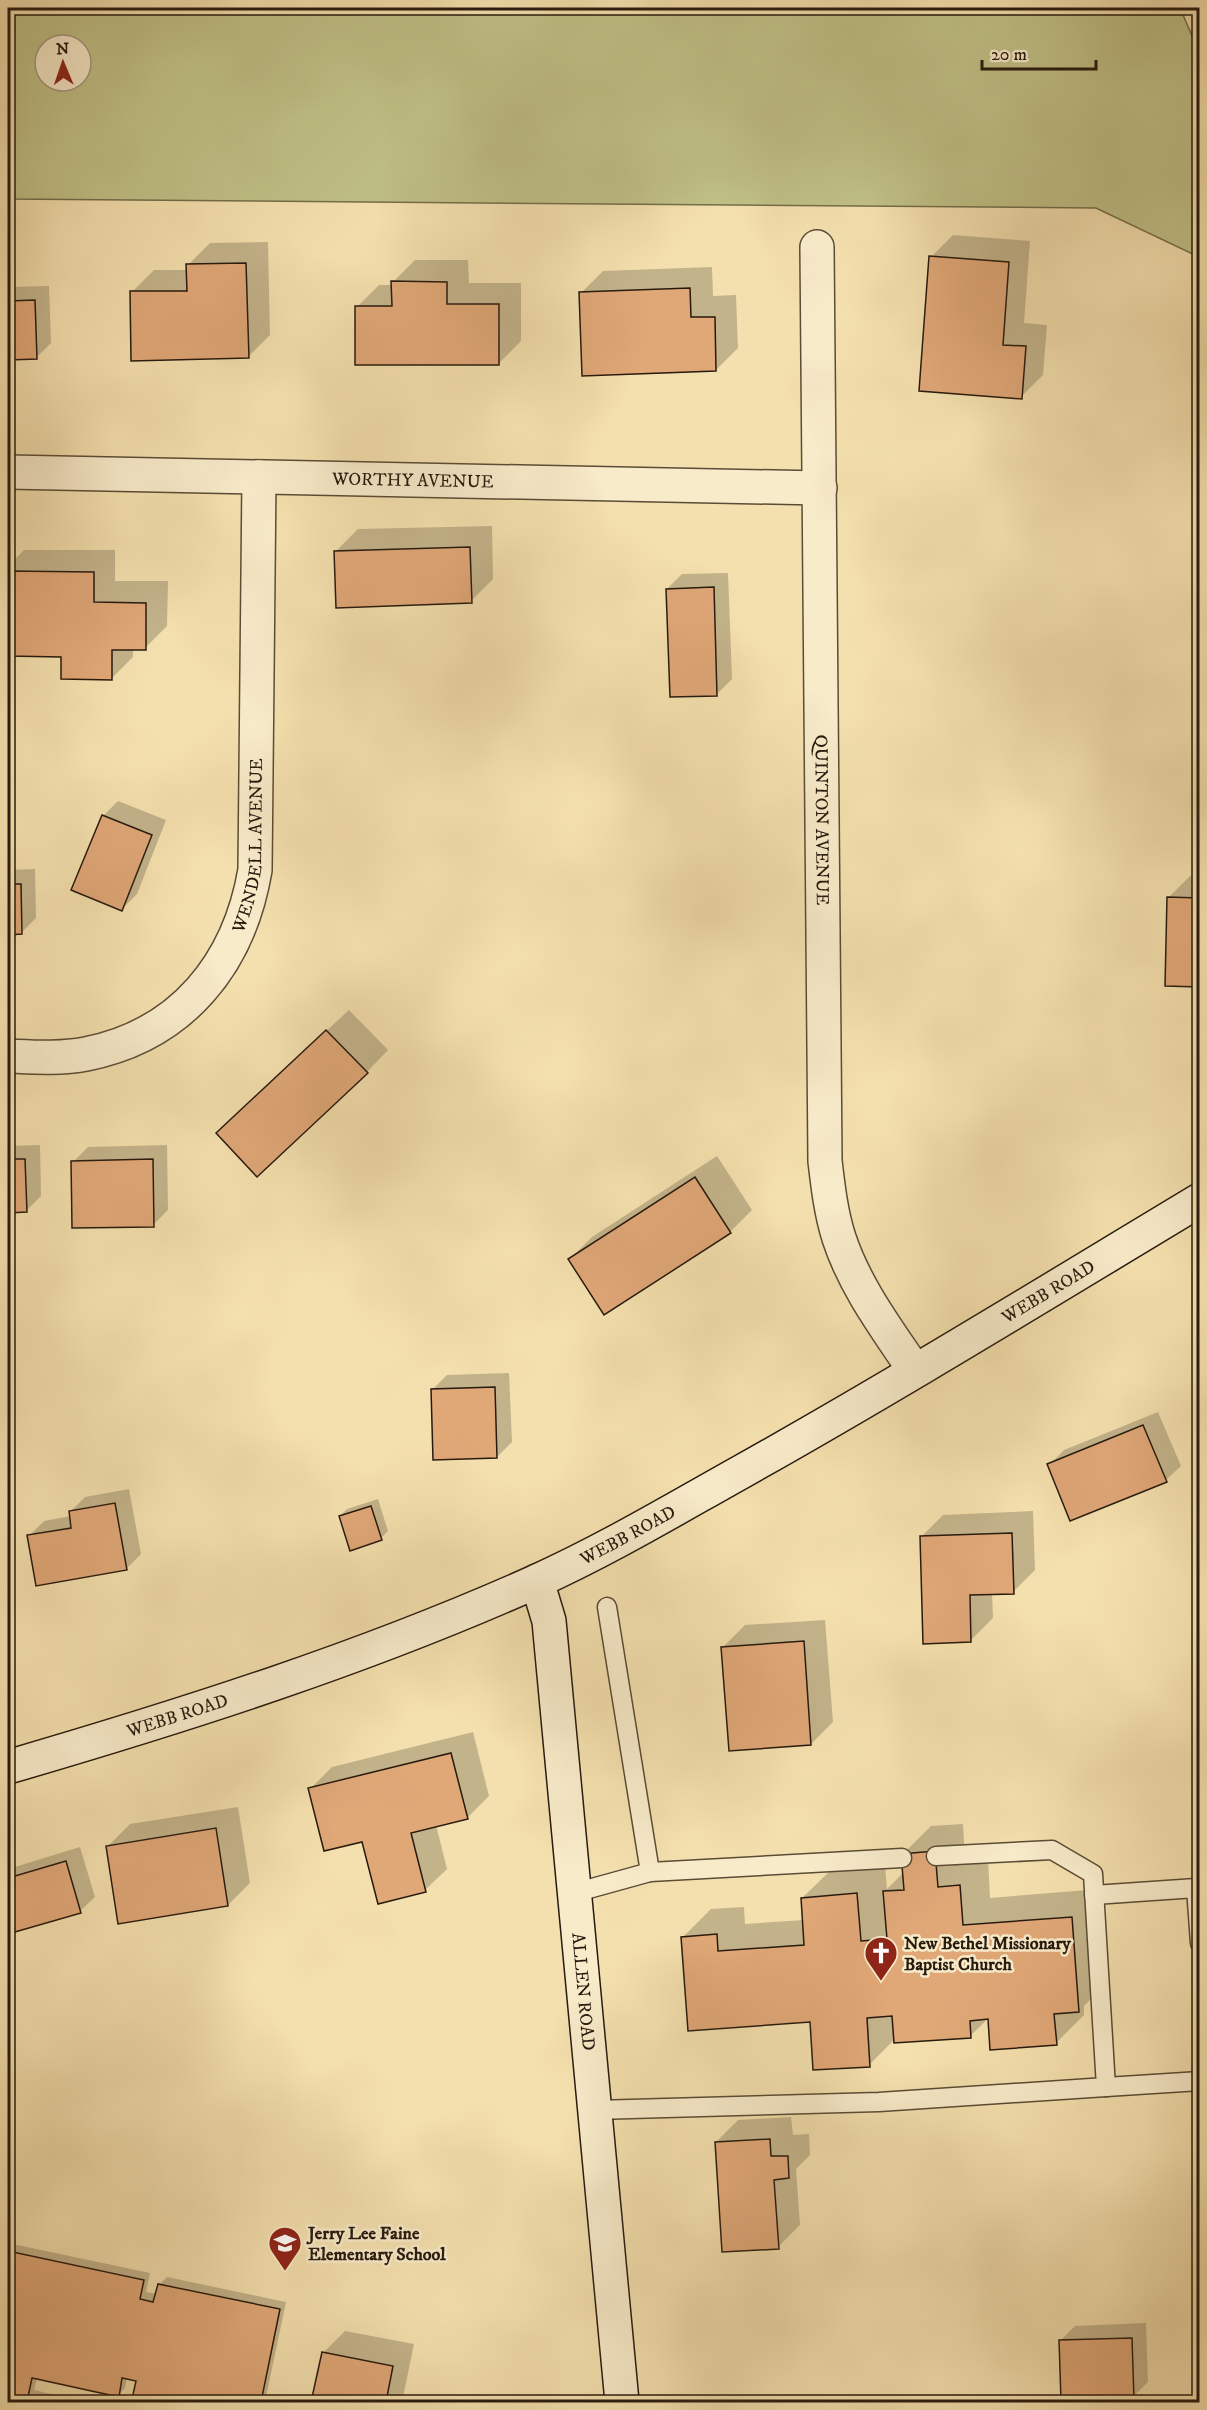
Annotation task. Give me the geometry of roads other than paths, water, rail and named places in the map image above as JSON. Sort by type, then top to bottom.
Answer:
[{"type":"street","name":"QUINTON AVENUE","points":[[817,247],[825,1161],[829,1197],[839,1238],[853,1273],[915,1371]]},
{"type":"street","name":"WORTHY AVENUE","points":[[8,472],[820,488]]},
{"type":"street","name":"WENDELL AVENUE","points":[[8,1056],[54,1057],[84,1054],[113,1047],[141,1035],[167,1019],[211,979],[241,927],[250,899],[255,870],[259,477]]},
{"type":"street","name":"WEBB ROAD","points":[[8,1767],[145,1727],[290,1678],[399,1638],[537,1581],[653,1521],[915,1371],[1200,1200]]},
{"type":"street","name":"ALLEN ROAD","points":[[537,1581],[549,1621],[622,2403]]},
{"type":"lane","points":[[607,1607],[650,1872]]},
{"type":"lane","points":[[936,1856],[1052,1850],[1093,1874],[1106,2087]]},
{"type":"lane","points":[[574,1893],[650,1872],[902,1858]]},
{"type":"lane","points":[[1094,1895],[1196,1888],[1200,1943]]},
{"type":"lane","points":[[595,2110],[879,2102],[1200,2081]]},
{"type":"place","name":"New Bethel Missionary Baptist Church","points":[[881,1982]]},
{"type":"place","name":"Jerry Lee Faine Elementary School","points":[[285,2272]]}]
